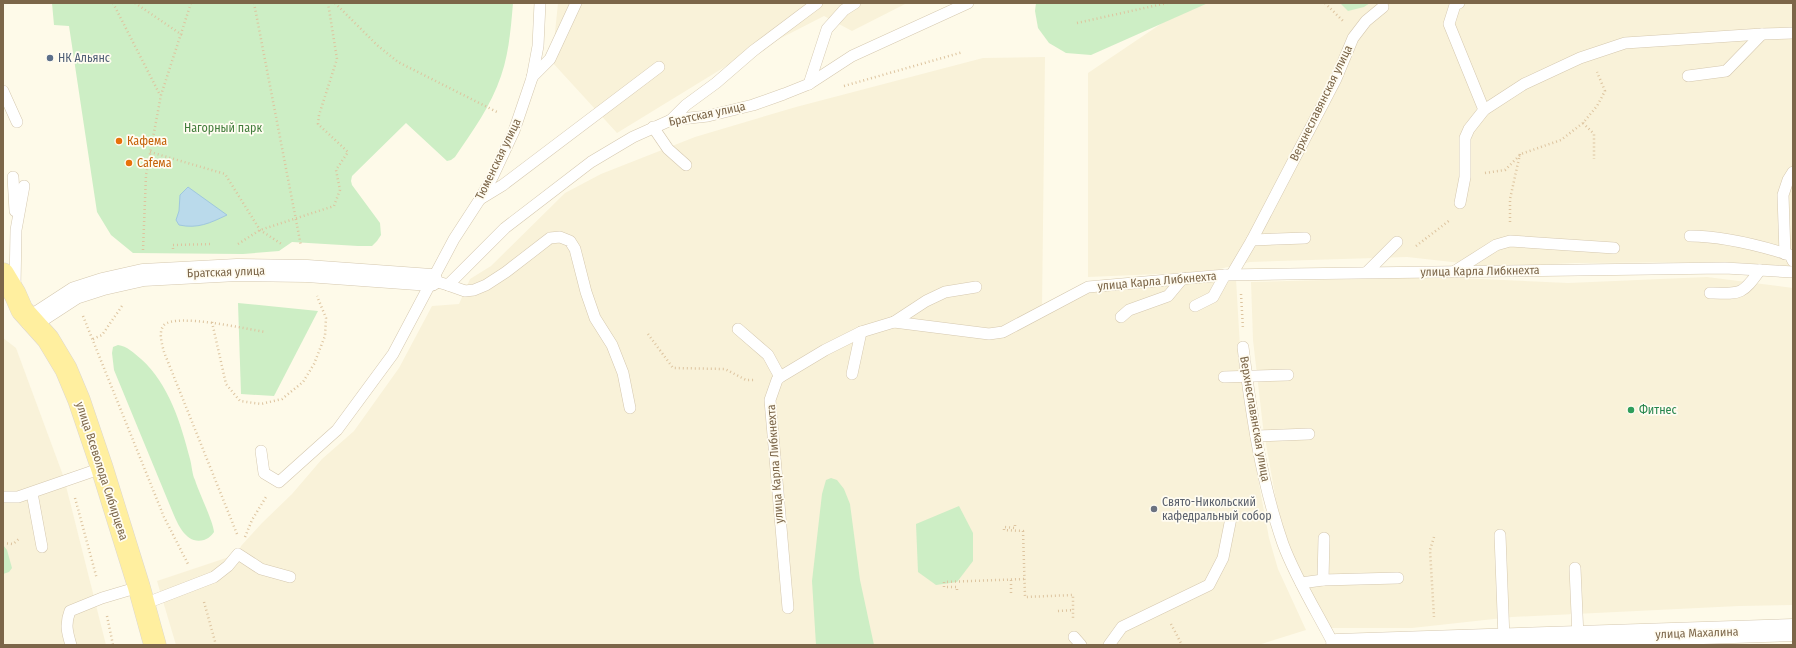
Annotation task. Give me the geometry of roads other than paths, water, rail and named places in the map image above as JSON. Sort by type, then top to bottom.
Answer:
[{"type":"main road","name":"улица Всеволода Сибирцева","points":[[3,274],[18,306],[48,339],[66,369],[79,400],[142,595],[155,645]]},
{"type":"street","name":"Братская улица","points":[[18,306],[143,275],[237,270],[307,271],[440,283]]},
{"type":"street","name":"улица Махалина","points":[[1336,645],[1436,642],[1475,643],[1504,640],[1793,630]]},
{"type":"lane","name":"Тюменская улица","points":[[440,283],[454,239],[480,200],[517,122],[532,78],[538,46],[540,3]]},
{"type":"lane","points":[[532,78],[550,58],[576,3]]},
{"type":"lane","points":[[671,120],[686,105],[716,83],[753,51],[817,3]]},
{"type":"lane","points":[[809,84],[826,29],[844,10],[854,3]]},
{"type":"lane","name":"Братская улица","points":[[261,451],[262,468],[264,473],[279,482],[337,430],[393,354],[440,283],[504,228],[591,162],[633,137],[671,120],[708,116],[752,105],[809,84],[852,56],[968,3]]},
{"type":"lane","points":[[1459,3],[1454,5],[1449,24],[1484,110]]},
{"type":"lane","name":"Верхнеславянская улица","points":[[1195,306],[1213,297],[1232,274],[1252,240],[1336,79],[1353,38],[1366,22],[1383,7]]},
{"type":"lane","points":[[1460,203],[1464,177],[1465,138],[1469,129],[1484,110],[1524,84],[1580,58],[1625,43],[1793,33]]},
{"type":"lane","points":[[1688,76],[1726,71],[1762,34]]},
{"type":"lane","points":[[480,200],[504,185],[659,66]]},
{"type":"lane","points":[[3,92],[6,114]]},
{"type":"lane","points":[[3,92],[17,122]]},
{"type":"lane","points":[[653,127],[668,149],[686,165]]},
{"type":"lane","points":[[1690,236],[1706,236],[1757,246],[1790,256],[1783,195],[1788,180],[1793,172]]},
{"type":"lane","points":[[13,177],[18,306]]},
{"type":"lane","points":[[16,230],[24,186]]},
{"type":"lane","points":[[440,283],[465,291],[474,290],[486,285],[506,272],[550,238],[560,237],[570,241],[575,249],[586,292],[595,318],[612,345],[623,373],[630,408]]},
{"type":"lane","points":[[1252,240],[1305,238]]},
{"type":"lane","points":[[1455,271],[1496,245],[1510,241],[1614,248]]},
{"type":"lane","points":[[1367,272],[1397,242]]},
{"type":"lane","name":"улица Карла Либкнехта","points":[[788,608],[770,400],[778,379],[825,350],[861,332],[894,322],[989,334],[1003,332],[1088,287],[1232,274],[1724,268],[1793,272]]},
{"type":"lane","points":[[1710,293],[1732,294],[1746,289],[1760,270]]},
{"type":"lane","points":[[1121,317],[1129,310],[1168,296],[1183,278]]},
{"type":"lane","points":[[894,322],[945,292],[976,287]]},
{"type":"lane","points":[[738,329],[768,355],[778,379]]},
{"type":"lane","points":[[852,374],[861,332]]},
{"type":"lane","name":"Верхнеславянская улица","points":[[1243,347],[1246,376],[1256,436],[1273,512],[1284,546],[1301,583],[1336,645]]},
{"type":"lane","points":[[1224,377],[1288,374]]},
{"type":"lane","points":[[1256,436],[1309,434]]},
{"type":"lane","points":[[3,496],[18,497],[102,468]]},
{"type":"lane","points":[[32,493],[42,547]]},
{"type":"lane","points":[[1109,645],[1122,627],[1209,585],[1223,558],[1231,518]]},
{"type":"lane","points":[[1500,535],[1504,640]]},
{"type":"lane","points":[[1323,580],[1324,538]]},
{"type":"lane","points":[[72,645],[67,632],[66,622],[70,611],[102,598],[142,595],[199,584],[214,577],[228,566],[240,550],[261,569],[290,577]]},
{"type":"lane","points":[[1574,568],[1578,637]]},
{"type":"lane","points":[[1301,583],[1323,580],[1398,578]]},
{"type":"water","points":[[188,187],[227,215],[198,226],[179,225],[176,220],[179,211],[180,195]]},
{"type":"place","name":"НК Альянс","points":[[50,58]]},
{"type":"place","name":"Кафема","points":[[119,141]]},
{"type":"place","name":"Cafeма","points":[[129,163]]},
{"type":"place","name":"Фитнес","points":[[1631,410]]},
{"type":"place","name":"Свято-Никольский кафедральный собор","points":[[1154,509]]},
{"type":"park label","name":"Нагорный парк","points":[[223,128]]}]
